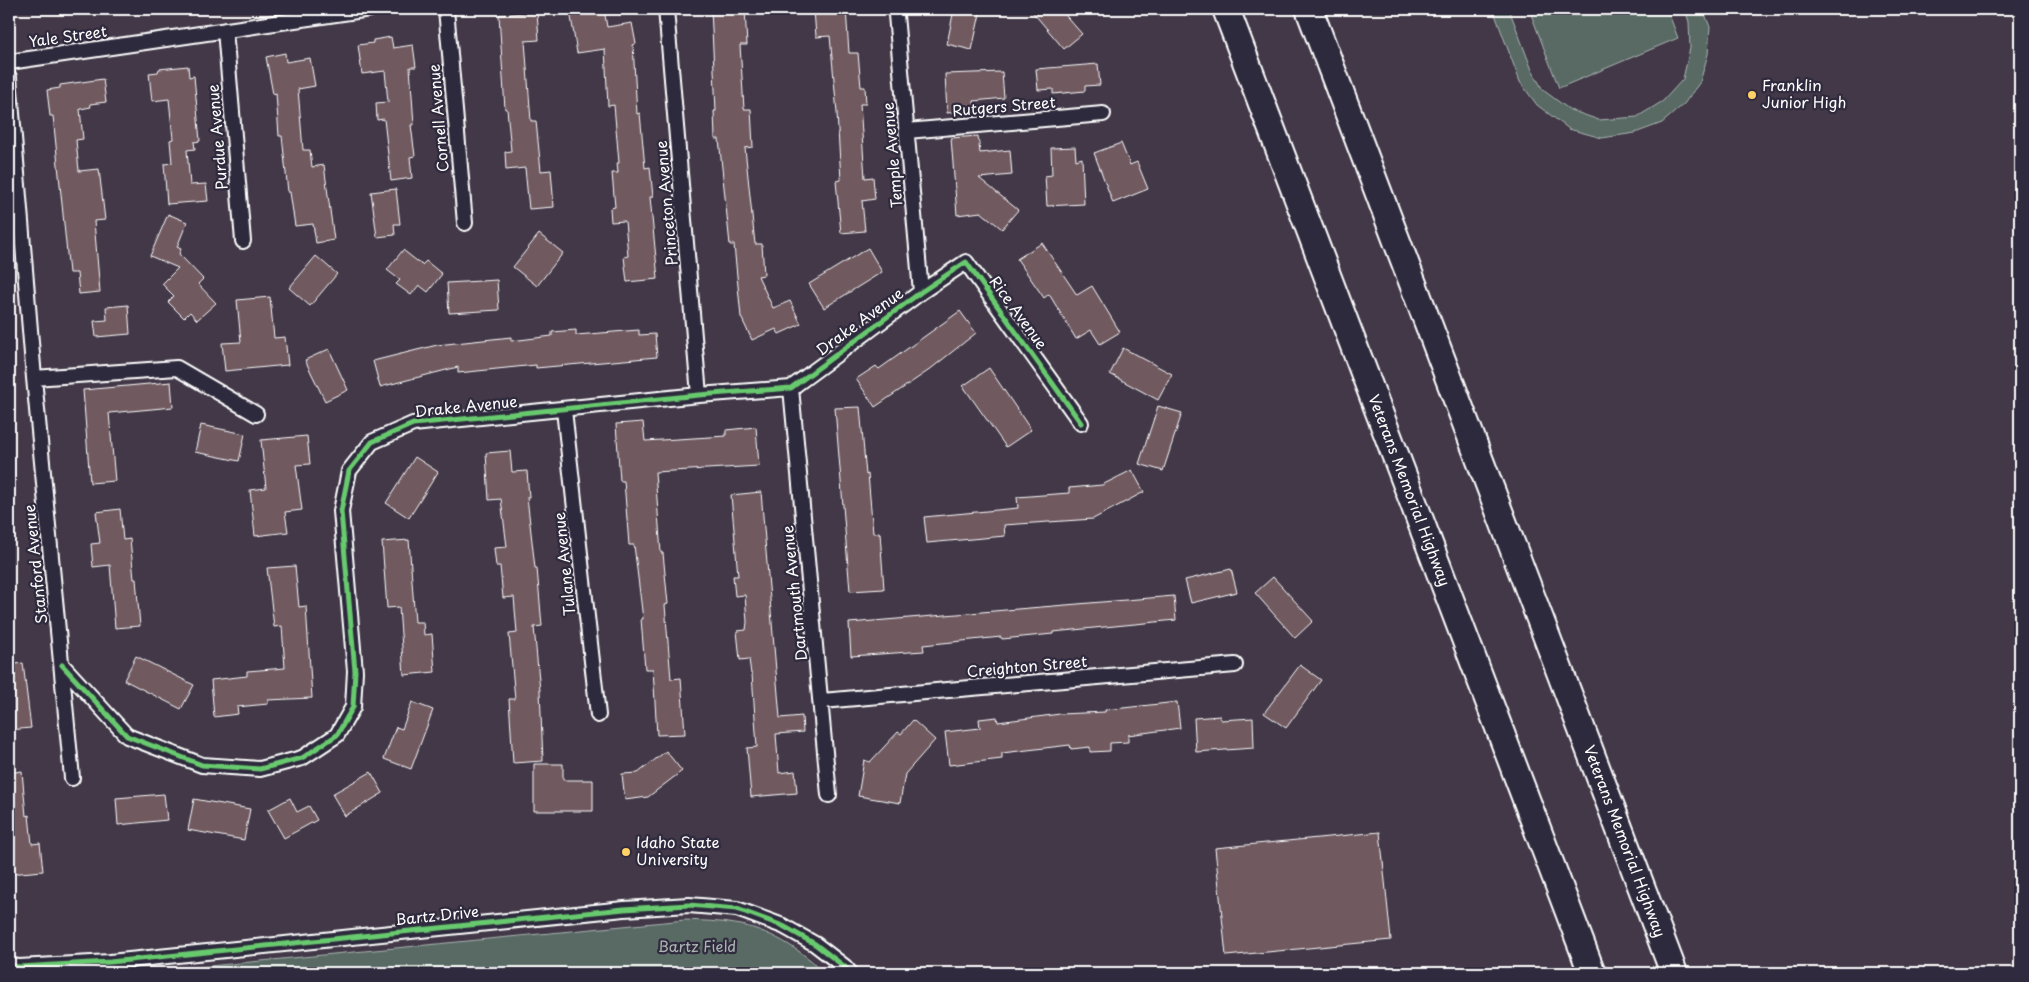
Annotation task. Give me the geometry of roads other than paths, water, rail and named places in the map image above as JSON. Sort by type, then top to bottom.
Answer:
[{"type":"highway","name":"Veterans Memorial Highway","points":[[1226,9],[1592,973]]},
{"type":"highway","name":"Veterans Memorial Highway","points":[[1309,9],[1674,973]]},
{"type":"street","name":"Yale Street","points":[[9,62],[370,9]]},
{"type":"street","name":"Cornell Avenue","points":[[446,9],[466,223]]},
{"type":"street","name":"Princeton Avenue","points":[[666,9],[699,395]]},
{"type":"street","name":"Temple Avenue","points":[[896,15],[921,292]]},
{"type":"street","name":"Purdue Avenue","points":[[225,30],[243,241]]},
{"type":"street","name":"Stanford Avenue","points":[[9,77],[34,378],[72,778]]},
{"type":"street","name":"Rutgers Street","points":[[907,131],[1103,114]]},
{"type":"street","name":"Rice Avenue","points":[[921,292],[966,262],[1081,422]]},
{"type":"street","name":"Drake Avenue","points":[[62,665],[127,736],[202,765],[260,769],[302,758],[337,735],[354,707],[355,671],[341,511],[349,471],[372,442],[413,424],[699,395],[791,388],[921,292]]},
{"type":"street","points":[[34,378],[177,368],[256,414]]},
{"type":"street","name":"Dartmouth Avenue","points":[[791,388],[822,701],[829,795]]},
{"type":"street","name":"Tulane Avenue","points":[[564,410],[598,715]]},
{"type":"street","name":"Creighton Street","points":[[822,701],[1235,665]]},
{"type":"street","name":"Bartz Drive","points":[[9,965],[19,967],[110,962],[624,908],[689,905],[737,909],[783,926],[815,944],[846,967],[850,973]]},
{"type":"place","name":"Franklin Junior High","points":[[1752,95]]},
{"type":"place","name":"Idaho State University","points":[[626,852]]},
{"type":"park label","name":"Bartz Field","points":[[697,947]]}]
